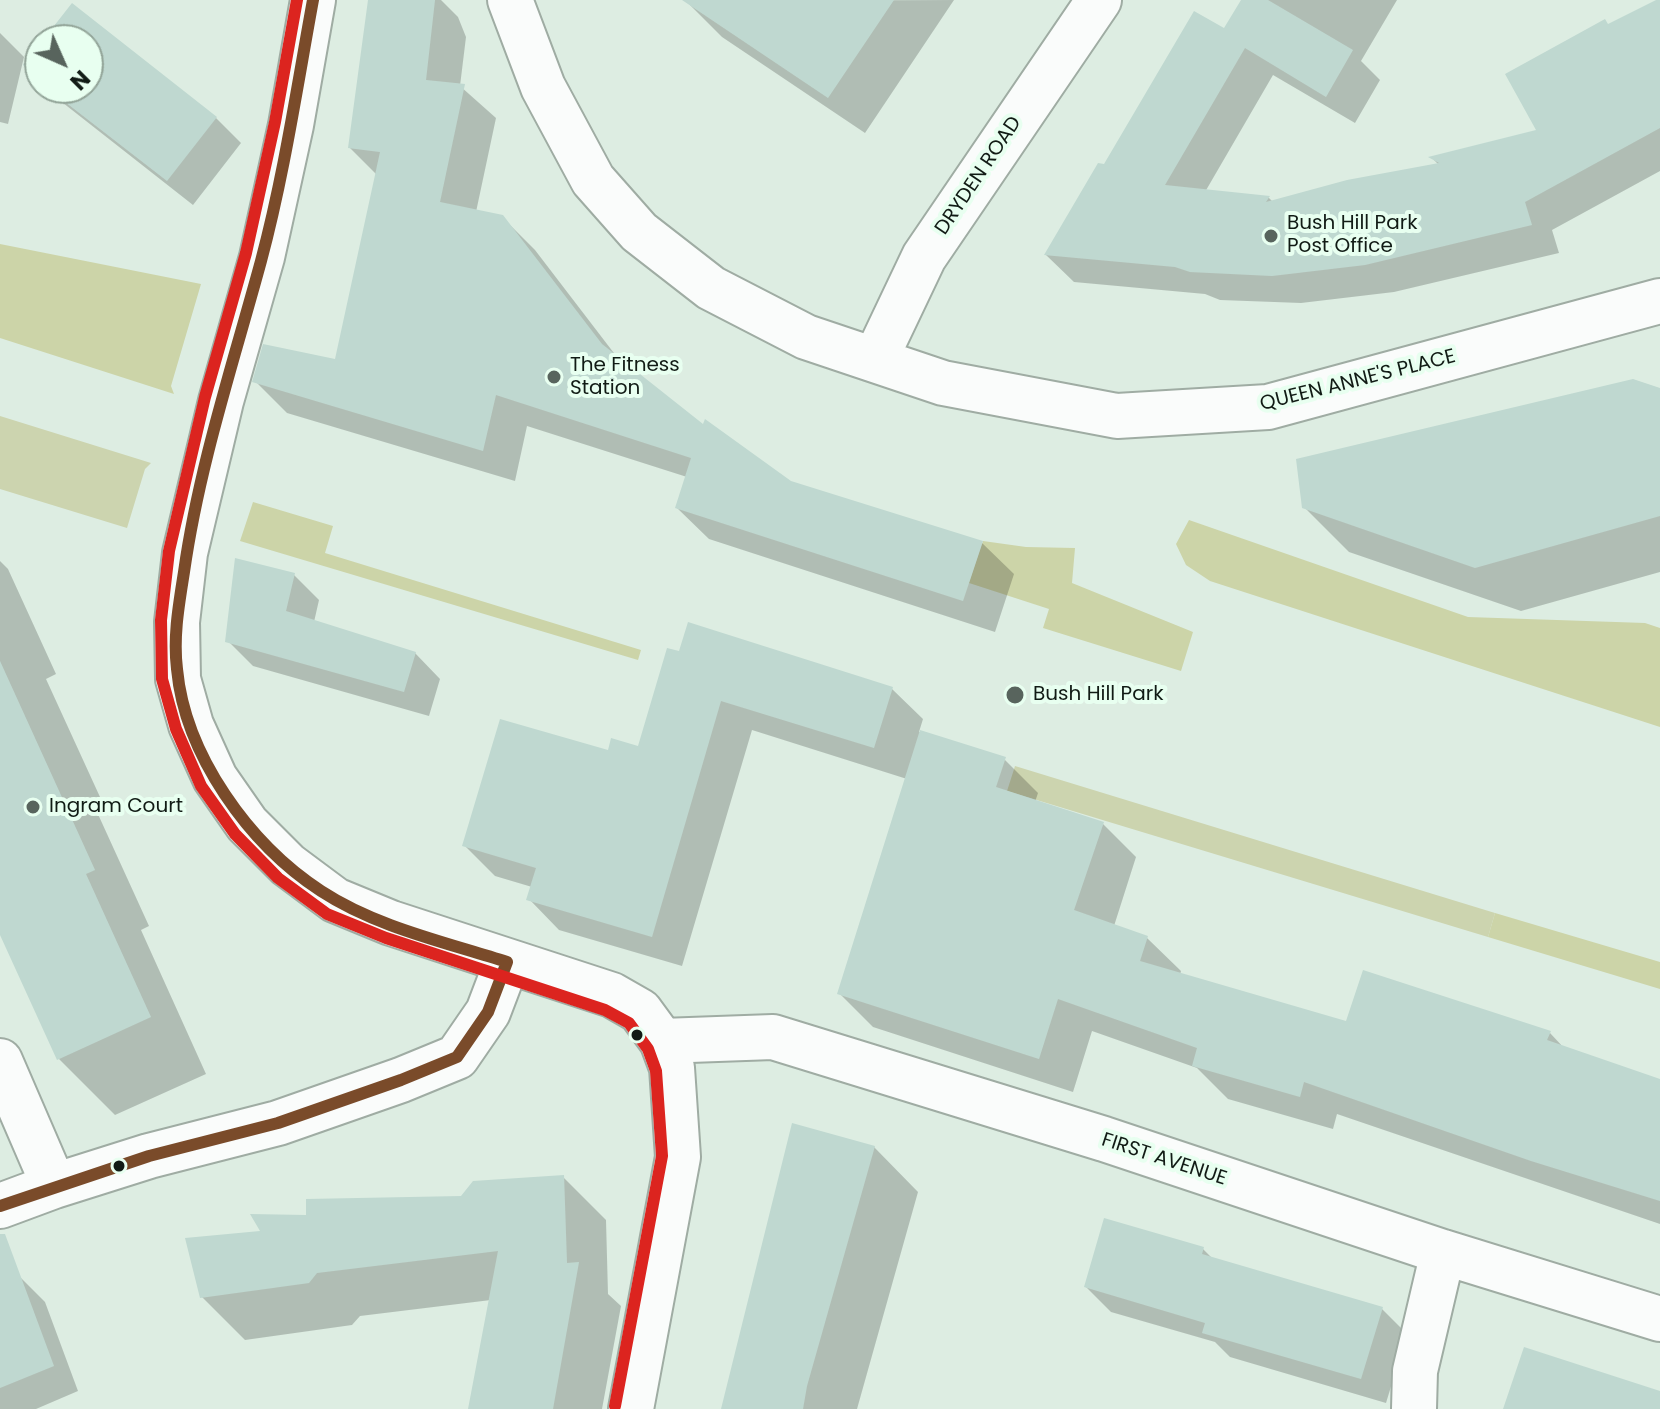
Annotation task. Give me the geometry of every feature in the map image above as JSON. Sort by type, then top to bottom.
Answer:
[{"type":"street","points":[[313,0],[291,125],[262,257],[199,485],[185,553],[177,622],[178,679],[191,725],[215,778],[247,824],[288,865],[335,900],[391,923],[612,995],[640,1011],[662,1041],[672,1068],[678,1157],[631,1409]]},
{"type":"street","name":"QUEEN ANNE'S PLACE","points":[[510,0],[543,87],[593,180],[639,232],[711,288],[806,337],[943,383],[1117,416],[1268,407],[1660,301]]},
{"type":"street","name":"DRYDEN ROAD","points":[[875,360],[924,257],[1099,0]]},
{"type":"street","points":[[0,1206],[149,1156],[278,1123],[457,1057],[488,1012],[507,962]]},
{"type":"street","name":"FIRST AVENUE","points":[[662,1041],[773,1037],[1104,1139],[1443,1252],[1660,1319]]},
{"type":"street","points":[[0,1061],[54,1186]]},
{"type":"street","points":[[1414,1409],[1415,1371],[1443,1252]]},
{"type":"green space","points":[[0,244],[201,284],[171,386],[174,394],[0,338]]},
{"type":"green space","points":[[0,416],[151,463],[145,469],[127,528],[0,489]]},
{"type":"green space","points":[[253,502],[333,526],[325,553],[641,650],[638,660],[240,541]]},
{"type":"green space","points":[[1189,520],[1468,617],[1645,623],[1660,628],[1660,727],[1210,581],[1186,565],[1176,544]]},
{"type":"green space","points":[[983,541],[1026,547],[1075,548],[1072,583],[1193,632],[1181,671],[1043,628],[1049,609],[969,583]]},
{"type":"green space","points":[[1015,766],[1495,913],[1488,937],[1007,791]]},
{"type":"green space","points":[[1495,913],[1660,962],[1660,989],[1488,937]]},
{"type":"building","points":[[368,0],[435,0],[426,80],[465,84],[440,202],[503,215],[602,344],[703,424],[705,419],[791,481],[983,541],[963,601],[675,508],[691,458],[496,395],[483,451],[252,382],[263,344],[335,359],[380,152],[348,148]]},
{"type":"building","points":[[682,0],[894,0],[828,98]]},
{"type":"building","points":[[1241,0],[1268,0],[1353,50],[1326,97],[1245,48],[1165,185],[1270,196],[1266,202],[1347,180],[1439,163],[1428,157],[1536,130],[1505,74],[1605,19],[1608,24],[1656,0],[1660,0],[1660,128],[1525,202],[1532,225],[1365,265],[1272,276],[1190,272],[1175,267],[1044,255],[1098,163],[1104,164],[1194,11],[1224,28]]},
{"type":"building","points":[[72,3],[99,24],[56,24]]},
{"type":"building","points":[[104,28],[217,117],[167,181],[68,104],[104,104]]},
{"type":"building","points":[[1633,379],[1660,388],[1660,516],[1475,568],[1302,508],[1296,459]]},
{"type":"building","points":[[235,558],[295,573],[286,611],[416,652],[404,692],[225,642]]},
{"type":"building","points":[[688,622],[893,687],[874,748],[721,701],[652,937],[526,900],[536,868],[462,846],[500,719],[608,750],[611,738],[638,746],[667,648],[679,651]]},
{"type":"building","name":"Ingram Court","points":[[0,661],[95,870],[86,874],[151,1017],[57,1060],[0,935]]},
{"type":"building","points":[[920,730],[1006,757],[996,787],[1104,822],[1074,910],[1148,936],[1140,961],[1346,1021],[1363,970],[1551,1031],[1547,1040],[1660,1079],[1660,1201],[1531,1161],[1304,1082],[1300,1097],[1192,1066],[1197,1048],[1058,999],[1039,1059],[837,994]]},
{"type":"building","points":[[792,1123],[875,1146],[803,1409],[721,1409]]},
{"type":"building","points":[[564,1175],[567,1263],[579,1262],[553,1409],[468,1409],[498,1251],[317,1273],[309,1283],[200,1298],[185,1238],[260,1231],[250,1214],[306,1215],[306,1199],[461,1196],[473,1181]]},
{"type":"building","points":[[1104,1218],[1204,1247],[1202,1254],[1383,1307],[1361,1379],[1202,1333],[1205,1323],[1084,1287]]},
{"type":"building","points":[[0,1234],[5,1234],[54,1366],[0,1388]]},
{"type":"building","points":[[1524,1347],[1660,1391],[1660,1409],[1503,1409]]},
{"type":"transit line","points":[[297,0],[275,122],[246,253],[205,397],[169,551],[161,620],[162,679],[176,729],[201,786],[235,834],[278,878],[327,914],[386,938],[605,1010],[629,1023],[648,1049],[656,1071],[662,1156],[615,1406]]},
{"type":"transit line","points":[[313,0],[269,229],[218,415],[190,532],[176,632],[177,669],[183,701],[207,765],[225,795],[269,849],[294,871],[342,904],[365,914],[507,962]]},
{"type":"transit line","points":[[0,1206],[149,1156],[278,1123],[457,1057],[488,1012],[507,962]]},
{"type":"place","name":"Bush Hill Park Post Office","points":[[1271,236]]},
{"type":"place","name":"The Fitness Station","points":[[554,377]]},
{"type":"place","name":"Bush Hill Park","points":[[1015,695]]},
{"type":"place","name":"Ingram Court","points":[[33,807]]}]
